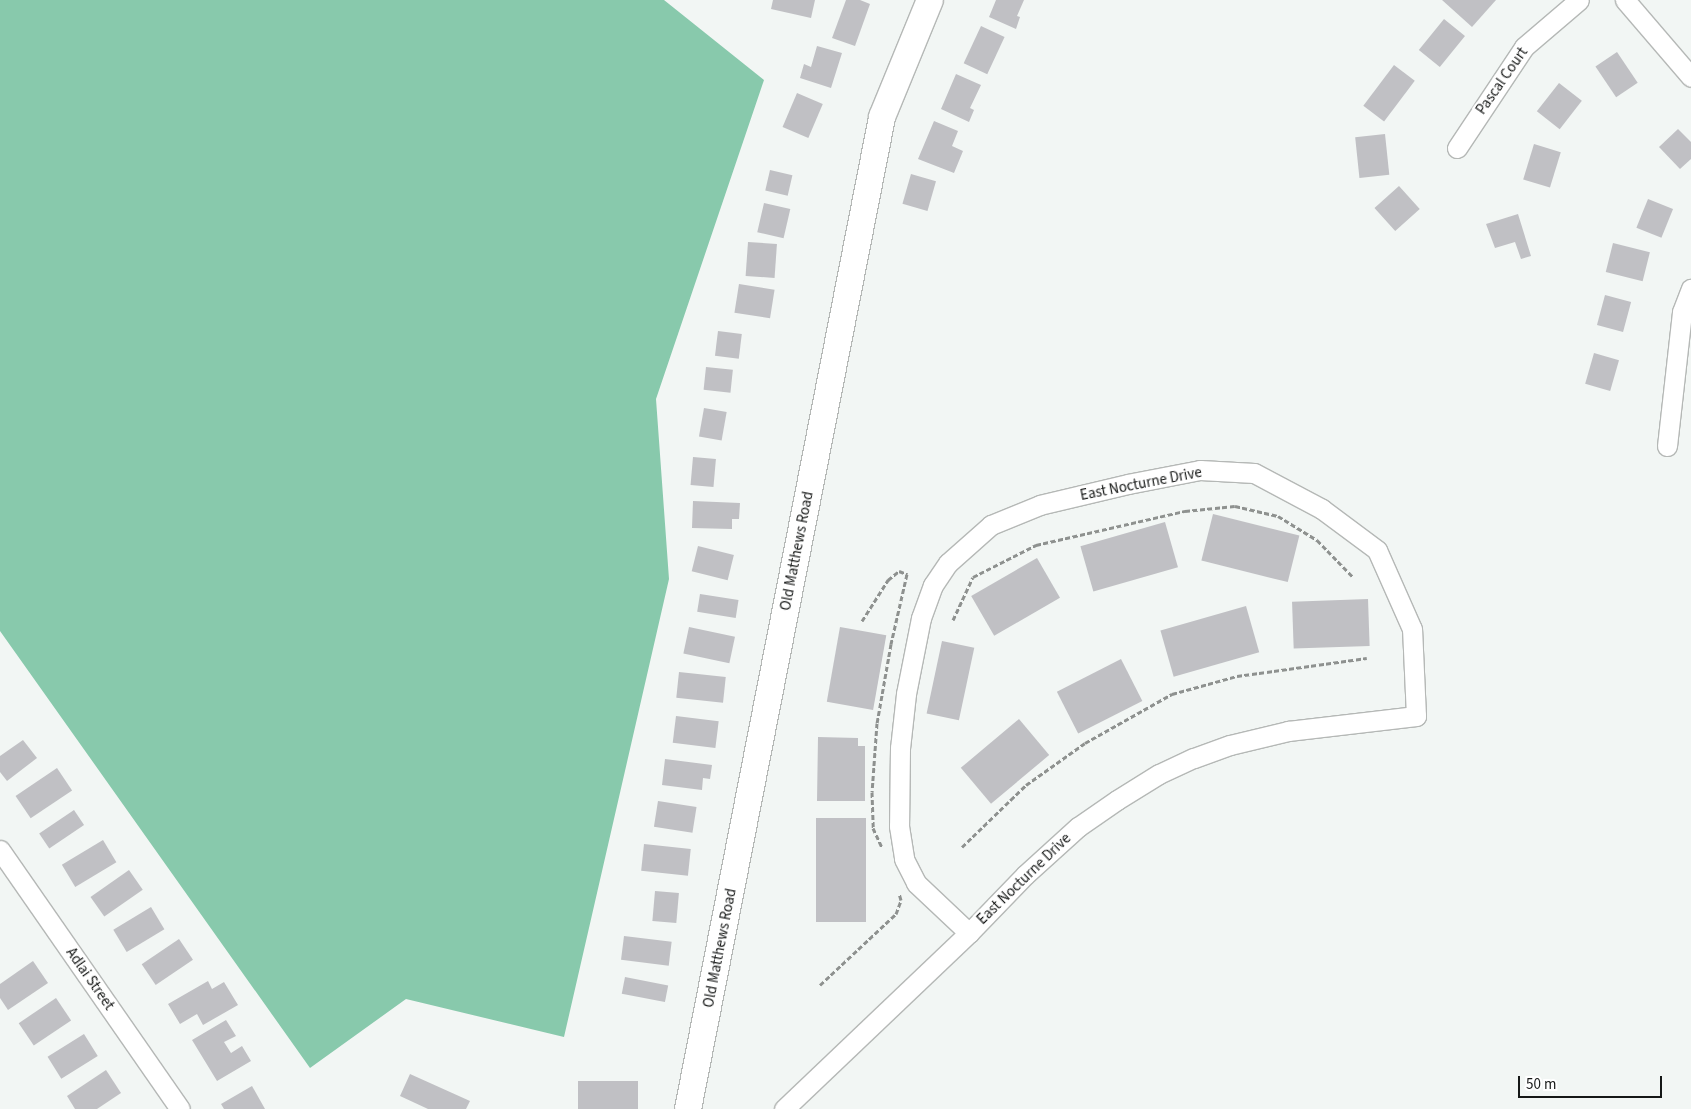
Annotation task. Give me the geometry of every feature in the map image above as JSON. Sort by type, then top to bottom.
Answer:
[{"type":"street","name":"Old Matthews Road","points":[[688,1109],[882,117],[930,0]]},
{"type":"street","name":"Pascal Court","points":[[1456,148],[1524,47],[1579,0]]},
{"type":"street","points":[[1625,0],[1691,77]]},
{"type":"street","points":[[1667,446],[1682,312],[1691,289]]},
{"type":"street","name":"East Nocturne Drive","points":[[784,1109],[969,933],[1024,875],[1078,827],[1117,800],[1159,774],[1194,758],[1230,745],[1288,731],[1416,716],[1412,629],[1377,550],[1322,509],[1254,473],[1200,470],[1128,484],[1040,505],[992,525],[948,563],[933,585],[921,618],[906,694],[900,748],[899,826],[904,859],[916,883],[969,933]]},
{"type":"street","name":"Adlai Street","points":[[0,850],[180,1109]]},
{"type":"path","points":[[953,620],[973,577],[1036,545],[1185,511],[1235,506],[1278,516],[1317,540],[1353,577]]},
{"type":"path","points":[[962,846],[1026,785],[1084,742],[1172,694],[1236,676],[1366,658]]},
{"type":"green space","points":[[0,0],[664,0],[764,80],[656,399],[669,579],[564,1037],[406,999],[310,1068],[0,631]]},
{"type":"building","points":[[773,0],[815,0],[811,18],[771,9]]},
{"type":"building","points":[[846,0],[860,0],[870,4],[855,46],[832,38]]},
{"type":"building","points":[[996,0],[1024,0],[1017,16],[1020,17],[1016,29],[989,17]]},
{"type":"building","points":[[1442,0],[1496,0],[1472,27]]},
{"type":"building","points":[[1444,19],[1465,36],[1440,67],[1419,50]]},
{"type":"building","points":[[981,26],[1005,37],[987,74],[964,63]]},
{"type":"building","points":[[817,46],[842,53],[831,88],[800,78],[804,64],[811,67]]},
{"type":"building","points":[[1617,52],[1638,83],[1616,97],[1595,67]]},
{"type":"building","points":[[1394,65],[1415,81],[1384,121],[1363,106]]},
{"type":"building","points":[[956,74],[981,85],[970,108],[974,110],[969,122],[941,109]]},
{"type":"building","points":[[1559,83],[1582,101],[1560,129],[1537,111]]},
{"type":"building","points":[[797,93],[823,104],[808,138],[783,127]]},
{"type":"building","points":[[934,121],[958,131],[952,146],[963,151],[954,173],[918,159]]},
{"type":"building","points":[[1678,129],[1691,142],[1691,159],[1680,169],[1659,147]]},
{"type":"building","points":[[1385,134],[1389,175],[1359,178],[1355,137]]},
{"type":"building","points":[[1534,144],[1561,152],[1550,188],[1523,179]]},
{"type":"building","points":[[770,170],[792,175],[788,196],[765,190]]},
{"type":"building","points":[[911,174],[936,181],[927,211],[902,204]]},
{"type":"building","points":[[1399,186],[1420,209],[1395,231],[1374,208]]},
{"type":"building","points":[[1648,199],[1673,209],[1661,238],[1636,228]]},
{"type":"building","points":[[764,203],[790,209],[784,238],[757,232]]},
{"type":"building","points":[[1518,214],[1531,256],[1521,259],[1515,242],[1495,248],[1486,224]]},
{"type":"building","points":[[748,242],[777,244],[775,278],[746,276]]},
{"type":"building","points":[[1613,243],[1650,252],[1643,281],[1606,272]]},
{"type":"building","points":[[739,284],[775,290],[770,318],[734,313]]},
{"type":"building","points":[[1605,295],[1631,302],[1623,332],[1597,325]]},
{"type":"building","points":[[718,331],[742,334],[739,359],[715,356]]},
{"type":"building","points":[[1594,353],[1619,360],[1610,391],[1585,384]]},
{"type":"building","points":[[706,367],[733,370],[730,393],[704,390]]},
{"type":"building","points":[[704,408],[727,412],[722,441],[699,437]]},
{"type":"building","points":[[693,457],[716,459],[713,487],[691,485]]},
{"type":"building","points":[[693,501],[740,503],[739,519],[732,519],[732,529],[692,528]]},
{"type":"building","points":[[1213,514],[1299,536],[1288,582],[1201,561]]},
{"type":"building","points":[[1165,522],[1178,567],[1093,591],[1080,546]]},
{"type":"building","points":[[698,546],[734,555],[728,580],[692,571]]},
{"type":"building","points":[[1037,558],[1060,598],[994,636],[971,596]]},
{"type":"building","points":[[700,594],[739,600],[736,618],[697,612]]},
{"type":"building","points":[[1368,599],[1370,646],[1294,649],[1292,602]]},
{"type":"building","points":[[1246,606],[1259,652],[1174,677],[1160,631]]},
{"type":"building","points":[[689,627],[735,637],[729,663],[683,653]]},
{"type":"building","points":[[840,627],[886,635],[873,710],[827,702]]},
{"type":"building","points":[[942,641],[974,648],[959,720],[927,713]]},
{"type":"building","points":[[1121,659],[1142,701],[1078,734],[1057,692]]},
{"type":"building","points":[[679,672],[726,677],[723,703],[676,698]]},
{"type":"building","points":[[676,716],[719,721],[715,748],[673,743]]},
{"type":"building","points":[[1019,719],[1049,755],[991,804],[961,768]]},
{"type":"building","points":[[818,737],[858,738],[858,746],[865,746],[865,801],[817,801]]},
{"type":"building","points":[[23,740],[37,758],[7,781],[0,772],[0,756]]},
{"type":"building","points":[[665,759],[712,765],[710,779],[703,778],[702,790],[662,785]]},
{"type":"building","points":[[57,768],[72,790],[31,818],[16,796]]},
{"type":"building","points":[[658,801],[697,807],[692,833],[654,827]]},
{"type":"building","points":[[74,810],[84,825],[49,848],[39,833]]},
{"type":"building","points":[[816,818],[866,818],[866,922],[816,922]]},
{"type":"building","points":[[103,840],[116,862],[75,887],[62,865]]},
{"type":"building","points":[[644,844],[691,849],[688,876],[641,871]]},
{"type":"building","points":[[129,870],[143,890],[104,917],[90,897]]},
{"type":"building","points":[[655,891],[679,893],[676,923],[652,921]]},
{"type":"building","points":[[151,907],[164,929],[127,952],[113,930]]},
{"type":"building","points":[[624,936],[672,942],[669,966],[621,960]]},
{"type":"building","points":[[179,939],[193,960],[156,985],[142,964]]},
{"type":"building","points":[[33,961],[48,983],[8,1010],[0,998],[0,984]]},
{"type":"building","points":[[625,977],[668,985],[665,1002],[622,994]]},
{"type":"building","points":[[208,981],[212,989],[224,982],[238,1005],[203,1025],[197,1014],[180,1024],[168,1004]]},
{"type":"building","points":[[56,998],[71,1020],[34,1046],[19,1023]]},
{"type":"building","points":[[226,1020],[236,1036],[224,1042],[231,1053],[242,1046],[251,1061],[217,1081],[192,1040]]},
{"type":"building","points":[[84,1034],[98,1056],[61,1079],[48,1057]]},
{"type":"building","points":[[106,1070],[121,1093],[97,1109],[75,1109],[67,1096]]},
{"type":"building","points":[[410,1074],[470,1101],[466,1109],[428,1109],[400,1096]]},
{"type":"building","points":[[578,1081],[638,1081],[638,1109],[578,1109]]},
{"type":"building","points":[[252,1086],[265,1109],[224,1109],[221,1104]]}]
